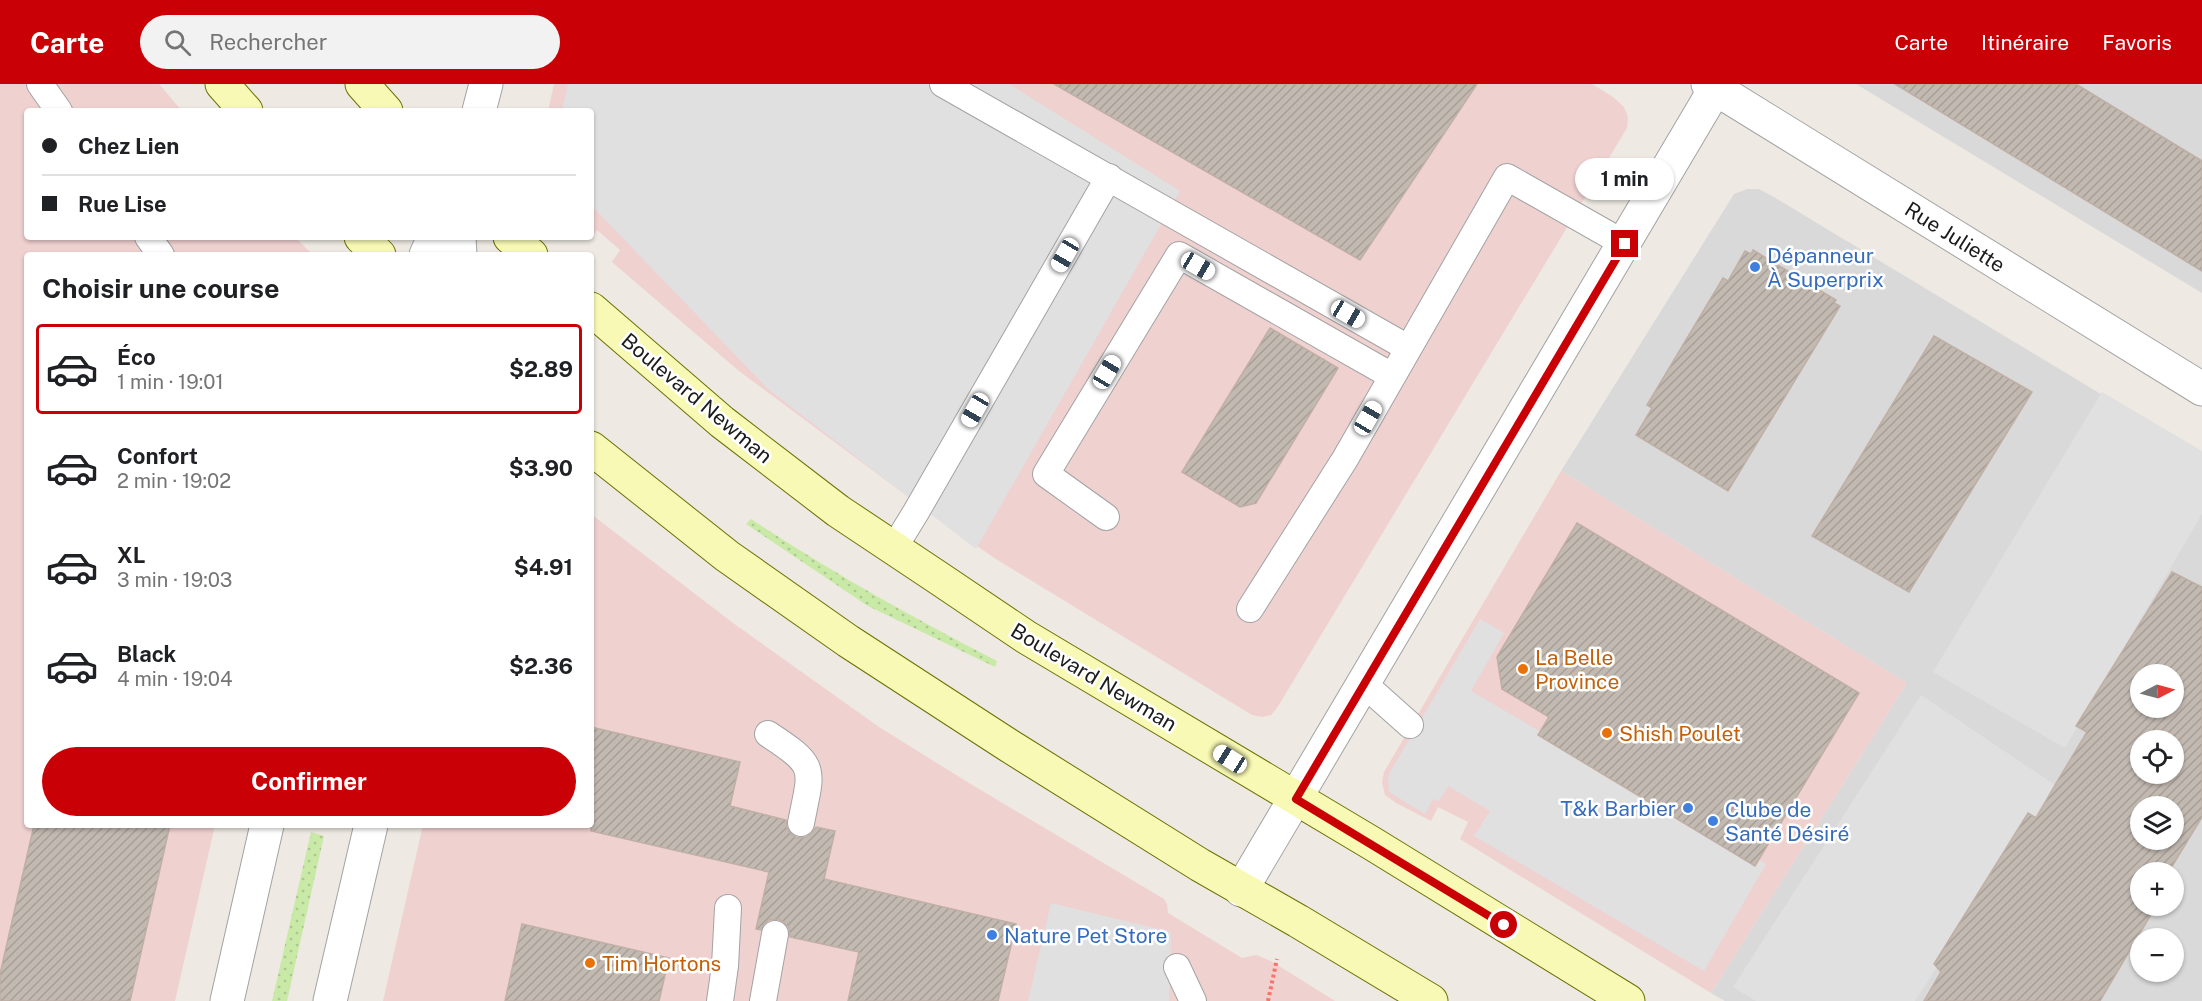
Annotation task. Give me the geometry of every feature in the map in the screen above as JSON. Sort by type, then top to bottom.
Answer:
[{"type":"main road","points":[[222,84],[243,108]]},
{"type":"main road","points":[[362,84],[383,108]]},
{"type":"main road","points":[[364,240],[376,252]]},
{"type":"main road","points":[[514,240],[528,252]]},
{"type":"main road","name":"Boulevard Newman","points":[[594,312],[722,422],[838,511],[1026,637],[1373,844],[1628,1001]]},
{"type":"main road","points":[[594,451],[727,556],[848,641],[1008,745],[1241,890],[1298,921],[1431,1001]]},
{"type":"street","points":[[480,108],[486,84]]},
{"type":"street","points":[[1241,890],[1625,244],[1714,86]]},
{"type":"street","name":"Rue Juliette","points":[[1714,86],[2202,389]]},
{"type":"street","points":[[227,1001],[266,828]]},
{"type":"street","points":[[330,1001],[369,828]]},
{"type":"lane","points":[[40,84],[57,108]]},
{"type":"lane","points":[[943,84],[1408,348]]},
{"type":"lane","points":[[894,548],[1109,177]]},
{"type":"lane","points":[[1250,609],[1345,459],[1507,177],[1625,244]]},
{"type":"lane","points":[[1106,517],[1046,474],[1179,255],[1392,376]]},
{"type":"lane","points":[[1364,684],[1410,725]]},
{"type":"lane","points":[[768,734],[798,754],[805,762],[809,782],[801,823]]},
{"type":"lane","points":[[720,1001],[725,966],[728,908]]},
{"type":"lane","points":[[763,1001],[775,934]]},
{"type":"lane","points":[[1176,967],[1192,1001]]},
{"type":"path","points":[[1268,1001],[1277,958]]},
{"type":"shaded area","points":[[0,84],[159,84],[179,108],[24,108],[24,240],[298,240],[310,252],[24,252],[24,828],[214,828],[175,1001],[0,1001]]},
{"type":"shaded area","points":[[554,84],[1592,84],[1624,107],[1628,117],[1627,128],[1277,708],[1271,715],[1262,717],[1252,715],[996,559],[946,525],[739,371],[612,262],[620,250],[597,230],[594,234],[594,108],[549,108]]},
{"type":"shaded area","points":[[568,84],[1009,84],[1180,191],[976,549],[768,389],[594,208],[594,108],[563,108]]},
{"type":"shaded area","points":[[1856,84],[2202,84],[2202,293]]},
{"type":"shaded area","points":[[1747,189],[1759,189],[1772,196],[2202,455],[2202,1001],[1725,1001],[1711,993],[1907,683],[1561,471],[1734,194]]},
{"type":"shaded area","points":[[2102,392],[2202,451],[2202,514],[2065,748],[1933,672]]},
{"type":"shaded area","points":[[1561,471],[1907,683],[1711,993],[1460,839],[1468,822],[1438,807],[1431,821],[1385,795],[1382,782],[1384,772]]},
{"type":"shaded area","points":[[594,516],[733,623],[879,727],[1164,899],[1168,913],[1242,958],[1256,955],[1271,961],[1335,1001],[383,1001],[422,828],[594,828]]},
{"type":"shaded area","points":[[1480,619],[1504,633],[1471,691],[1766,864],[1704,971],[1474,836],[1490,811],[1448,786],[1439,801],[1433,799],[1425,814],[1389,792],[1389,774]]},
{"type":"shaded area","points":[[1921,695],[2055,785],[1915,1001],[1756,1001],[1733,987]]},
{"type":"shaded area","points":[[1051,903],[1171,932],[1169,1001],[1028,1001]]},
{"type":"green space","points":[[751,519],[872,593],[997,661],[995,667],[868,606],[746,524]]},
{"type":"green space","points":[[311,832],[324,836],[287,1001],[272,1001]]},
{"type":"building","points":[[1054,84],[1477,84],[1360,260]]},
{"type":"building","points":[[1895,84],[2076,84],[2202,161],[2202,271]]},
{"type":"building","points":[[1753,250],[1836,300],[1834,303],[1840,306],[1728,491],[1636,435],[1652,408],[1647,405],[1723,278],[1728,281],[1745,251],[1751,254]]},
{"type":"building","points":[[1270,328],[1338,368],[1256,503],[1240,507],[1182,472]]},
{"type":"building","points":[[1934,336],[2032,392],[1909,592],[1812,536]]},
{"type":"building","points":[[1577,523],[1859,693],[1755,866],[1538,735],[1549,717],[1502,689],[1497,657]]},
{"type":"building","points":[[2172,572],[2202,587],[2202,817],[2184,847],[2184,796],[2130,796],[2130,850],[2182,850],[2175,862],[2130,862],[2130,916],[2150,916],[2143,928],[2130,928],[2130,950],[2100,1001],[1924,1001],[1941,972],[1934,964],[2028,813],[2036,818],[2087,732],[2076,726]]},
{"type":"building","points":[[594,728],[740,762],[730,806],[786,820],[787,828],[797,838],[806,837],[816,827],[835,831],[824,879],[1016,924],[998,1001],[848,1001],[859,952],[790,937],[789,928],[778,919],[769,920],[761,930],[756,929],[769,872],[591,831],[591,828],[594,828]]},
{"type":"building","points":[[33,828],[169,828],[130,1001],[0,1001],[0,974]]},
{"type":"building","points":[[522,924],[669,958],[659,1001],[505,1001]]},
{"type":"place","name":"Dépanneur À Superprix","points":[[1755,267]]},
{"type":"place","name":"La Belle Province","points":[[1523,669]]},
{"type":"place","name":"Shish Poulet","points":[[1607,733]]},
{"type":"place","name":"T&k Barbier","points":[[1688,808]]},
{"type":"place","name":"Clube de Santé Désiré","points":[[1713,821]]},
{"type":"place","name":"Nature Pet Store","points":[[992,935]]},
{"type":"place","name":"Tim Hortons","points":[[590,963]]},
{"type":"route","points":[[1504,925],[1296,799],[1625,244]]}]
